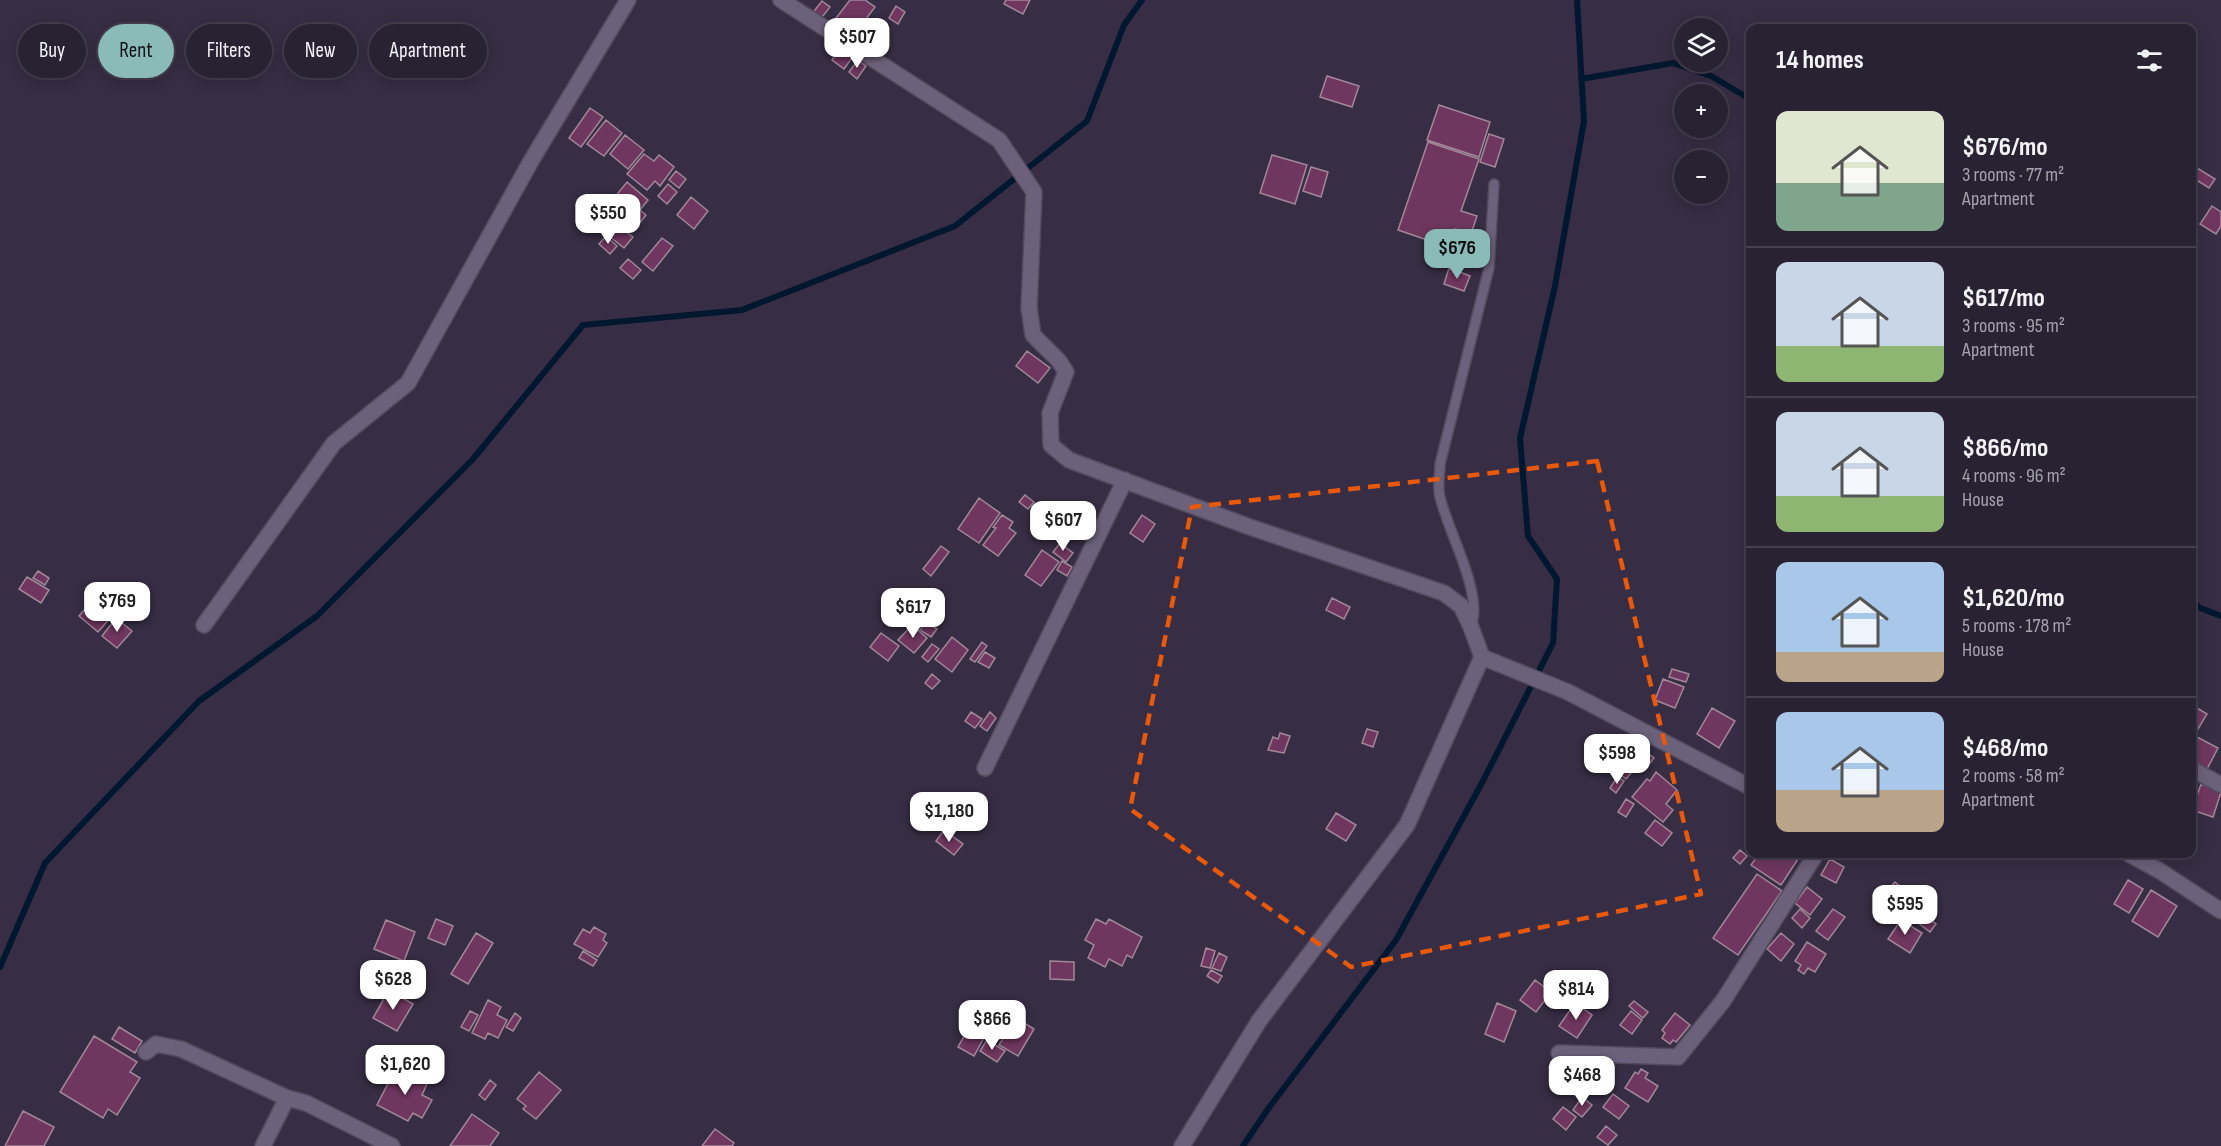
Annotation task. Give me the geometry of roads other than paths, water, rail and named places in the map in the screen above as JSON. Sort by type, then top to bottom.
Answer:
[{"type":"street","points":[[204,625],[334,443],[408,383],[531,161],[628,0]]},
{"type":"street","points":[[781,0],[999,140],[1034,192],[1029,308],[1033,334],[1059,361],[1066,372],[1050,413],[1051,445],[1069,460],[1247,526],[1444,593],[1461,606],[1482,657],[1407,825],[1259,1021],[1182,1146]]},
{"type":"street","points":[[985,768],[1125,480]]},
{"type":"street","points":[[1482,657],[1568,692],[1746,785]]},
{"type":"street","points":[[2196,771],[2221,785]]},
{"type":"street","points":[[1558,1053],[1678,1057],[1723,1001],[1813,858]]},
{"type":"street","points":[[2136,858],[2221,911]]},
{"type":"street","points":[[146,1052],[156,1044],[181,1049],[287,1098],[316,1108],[392,1146]]},
{"type":"street","points":[[263,1146],[287,1098]]},
{"type":"lane","points":[[1471,627],[1475,617],[1470,585],[1439,495],[1440,464],[1489,267],[1494,184]]},
{"type":"waterway","points":[[0,967],[45,863],[199,701],[317,616],[473,459],[583,325],[742,310],[955,226],[1087,121],[1124,25],[1142,0]]},
{"type":"waterway","points":[[1243,1146],[1268,1109],[1396,940],[1483,781],[1553,643],[1557,579],[1528,536],[1520,438],[1555,286],[1584,121],[1577,0]]},
{"type":"waterway","points":[[1581,79],[1673,63],[1711,76],[1746,97]]},
{"type":"waterway","points":[[2196,604],[2221,616]]}]
